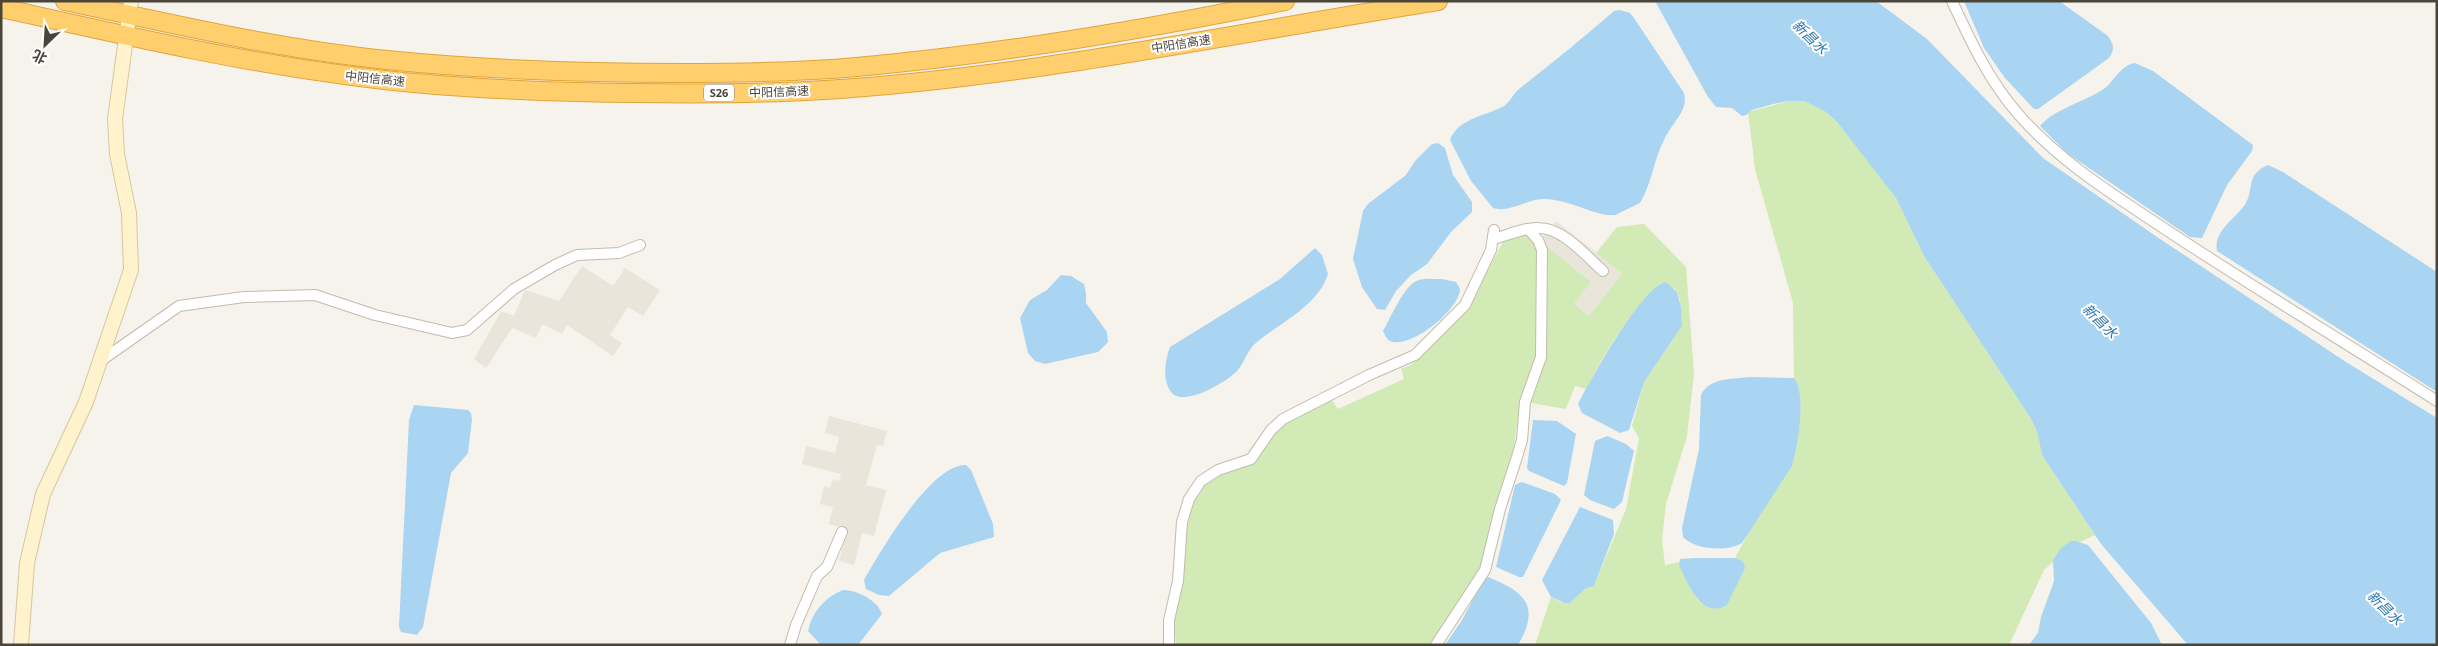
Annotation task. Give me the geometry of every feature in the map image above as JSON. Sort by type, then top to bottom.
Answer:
[{"type":"highway","name":"中阳信高速","points":[[65,1],[130,8],[320,52],[431,64],[571,72],[729,73],[856,67],[988,52],[1148,29],[1285,1]]},
{"type":"highway","name":"中阳信高速","points":[[1,8],[256,62],[402,82],[524,90],[739,93],[858,88],[991,72],[1170,46],[1438,1]]},
{"type":"street","points":[[1952,1],[1975,50],[2000,91],[2041,139],[2071,165],[2185,242],[2437,401]]},
{"type":"street","points":[[22,645],[27,563],[43,494],[86,402],[108,331],[125,291],[132,261],[128,207],[115,135],[116,108],[130,8]]},
{"type":"street","points":[[1169,645],[1169,620],[1178,581],[1182,522],[1189,499],[1201,481],[1211,474],[1251,459],[1271,430],[1283,419],[1368,375],[1415,355],[1465,305],[1494,235],[1539,228],[1559,234],[1603,271]]},
{"type":"street","points":[[1436,645],[1485,570],[1500,509],[1520,444],[1525,402],[1541,357],[1542,250],[1538,240],[1528,229]]},
{"type":"street","points":[[98,363],[179,306],[244,297],[315,295],[375,315],[452,333],[460,332],[467,330],[519,286],[577,255],[619,254],[640,245]]},
{"type":"street","points":[[790,645],[796,625],[818,576],[827,567],[842,532]]},
{"type":"shaded area","points":[[1556,221],[1622,273],[1589,316],[1574,304],[1591,282],[1540,241]]},
{"type":"shaded area","points":[[582,266],[613,286],[625,268],[660,290],[643,316],[628,307],[610,335],[622,343],[613,356],[567,325],[562,334],[542,324],[536,338],[512,328],[486,368],[474,359],[501,311],[514,316],[525,290],[559,301]]},
{"type":"shaded area","points":[[829,416],[887,431],[883,446],[877,445],[866,485],[886,490],[874,536],[862,533],[854,565],[839,561],[847,529],[829,524],[833,507],[820,504],[824,486],[830,488],[833,479],[839,481],[841,474],[802,464],[806,446],[835,453],[839,437],[825,433]]},
{"type":"green space","points":[[1789,101],[1805,101],[1826,112],[1844,129],[1896,198],[1924,256],[2030,417],[2037,431],[2042,455],[2095,535],[2080,542],[2076,541],[2044,570],[2009,645],[1535,645],[1551,597],[1558,601],[1570,603],[1586,588],[1594,586],[1626,509],[1639,438],[1632,426],[1644,382],[1682,326],[1680,301],[1677,292],[1674,288],[1661,283],[1639,306],[1619,333],[1601,360],[1586,389],[1575,386],[1566,409],[1520,401],[1511,469],[1481,568],[1433,645],[1176,645],[1173,610],[1183,537],[1191,505],[1201,488],[1215,477],[1244,466],[1274,433],[1288,421],[1331,399],[1338,409],[1404,379],[1401,369],[1411,365],[1466,311],[1503,242],[1526,234],[1540,241],[1591,282],[1574,304],[1589,316],[1622,273],[1596,253],[1617,227],[1644,224],[1686,267],[1694,374],[1687,436],[1666,504],[1662,539],[1665,565],[1679,562],[1698,601],[1743,561],[1735,558],[1755,521],[1792,466],[1797,447],[1801,407],[1798,385],[1794,378],[1793,303],[1755,169],[1748,112]]},
{"type":"water","name":"新昌水","points":[[1655,1],[1876,1],[1927,39],[2043,158],[2160,239],[2346,362],[2437,418],[2437,645],[2188,645],[2101,544],[2042,455],[2037,431],[2030,417],[1924,256],[1896,198],[1838,123],[1826,112],[1805,101],[1773,104],[1752,110],[1742,116],[1732,108],[1716,107],[1708,97]]},
{"type":"water","points":[[1964,1],[2059,1],[2108,36],[2113,45],[2112,52],[2109,58],[2038,109],[2034,109],[2005,78],[1984,48]]},
{"type":"water","points":[[1620,10],[1630,13],[1634,18],[1684,93],[1685,99],[1682,111],[1661,146],[1640,203],[1615,215],[1606,215],[1550,199],[1536,200],[1505,209],[1493,208],[1471,181],[1450,140],[1454,133],[1459,127],[1473,118],[1504,106],[1519,89],[1614,11]]},
{"type":"water","points":[[2135,63],[2153,71],[2253,145],[2252,151],[2227,185],[2202,238],[2190,237],[2067,153],[2040,126],[2062,110],[2098,93],[2109,85],[2122,70]]},
{"type":"water","points":[[1438,143],[1445,148],[1453,175],[1472,202],[1472,212],[1451,232],[1427,264],[1411,275],[1396,291],[1385,310],[1377,309],[1362,287],[1353,259],[1363,211],[1368,204],[1406,175],[1415,161],[1432,144]]},
{"type":"water","points":[[2268,165],[2283,172],[2437,272],[2437,392],[2217,251],[2217,244],[2222,231],[2246,203],[2253,177]]},
{"type":"water","points":[[1315,248],[1322,255],[1328,274],[1316,295],[1307,304],[1254,345],[1238,370],[1225,381],[1205,392],[1195,395],[1177,396],[1171,392],[1165,376],[1170,347],[1280,279]]},
{"type":"water","points":[[1061,275],[1071,276],[1084,284],[1086,303],[1107,332],[1108,342],[1098,352],[1045,364],[1035,361],[1028,353],[1020,318],[1030,300],[1047,290]]},
{"type":"water","points":[[1442,279],[1456,282],[1460,289],[1458,297],[1444,316],[1423,333],[1402,342],[1393,342],[1386,338],[1383,331],[1398,302],[1408,288],[1419,280]]},
{"type":"water","points":[[1666,282],[1677,292],[1681,307],[1682,326],[1644,382],[1629,430],[1620,433],[1582,413],[1578,404],[1617,336],[1631,316],[1656,287]]},
{"type":"water","points":[[1751,377],[1794,378],[1798,385],[1801,407],[1797,447],[1792,466],[1742,543],[1729,548],[1695,545],[1683,537],[1682,528],[1699,449],[1701,395],[1705,389],[1716,382]]},
{"type":"water","points":[[414,405],[468,410],[471,413],[472,419],[468,453],[451,473],[423,627],[417,635],[401,632],[399,627],[409,420]]},
{"type":"water","points":[[1533,420],[1557,421],[1576,434],[1567,483],[1564,486],[1529,471],[1527,468]]},
{"type":"water","points":[[1607,436],[1626,444],[1634,451],[1622,502],[1614,509],[1590,500],[1584,495],[1595,441]]},
{"type":"water","points":[[966,465],[971,470],[993,524],[994,537],[940,553],[889,596],[879,595],[866,589],[864,580],[908,512],[938,479],[952,469]]},
{"type":"water","points":[[1522,482],[1555,494],[1561,500],[1523,577],[1519,577],[1496,567],[1515,485]]},
{"type":"water","points":[[1580,507],[1613,520],[1614,534],[1594,586],[1586,588],[1570,603],[1565,603],[1551,597],[1542,580]]},
{"type":"water","points":[[2071,541],[2088,545],[2151,623],[2162,645],[2029,645],[2038,633],[2041,617],[2054,581],[2053,560],[2061,548]]},
{"type":"water","points":[[1735,558],[1743,561],[1745,568],[1727,605],[1710,608],[1703,604],[1691,590],[1679,565],[1680,559]]},
{"type":"water","points":[[1488,577],[1512,588],[1525,602],[1528,610],[1528,620],[1518,645],[1445,645],[1462,620],[1483,581]]},
{"type":"water","points":[[843,590],[854,592],[871,600],[882,614],[858,645],[821,645],[808,631],[812,618],[825,601]]}]
